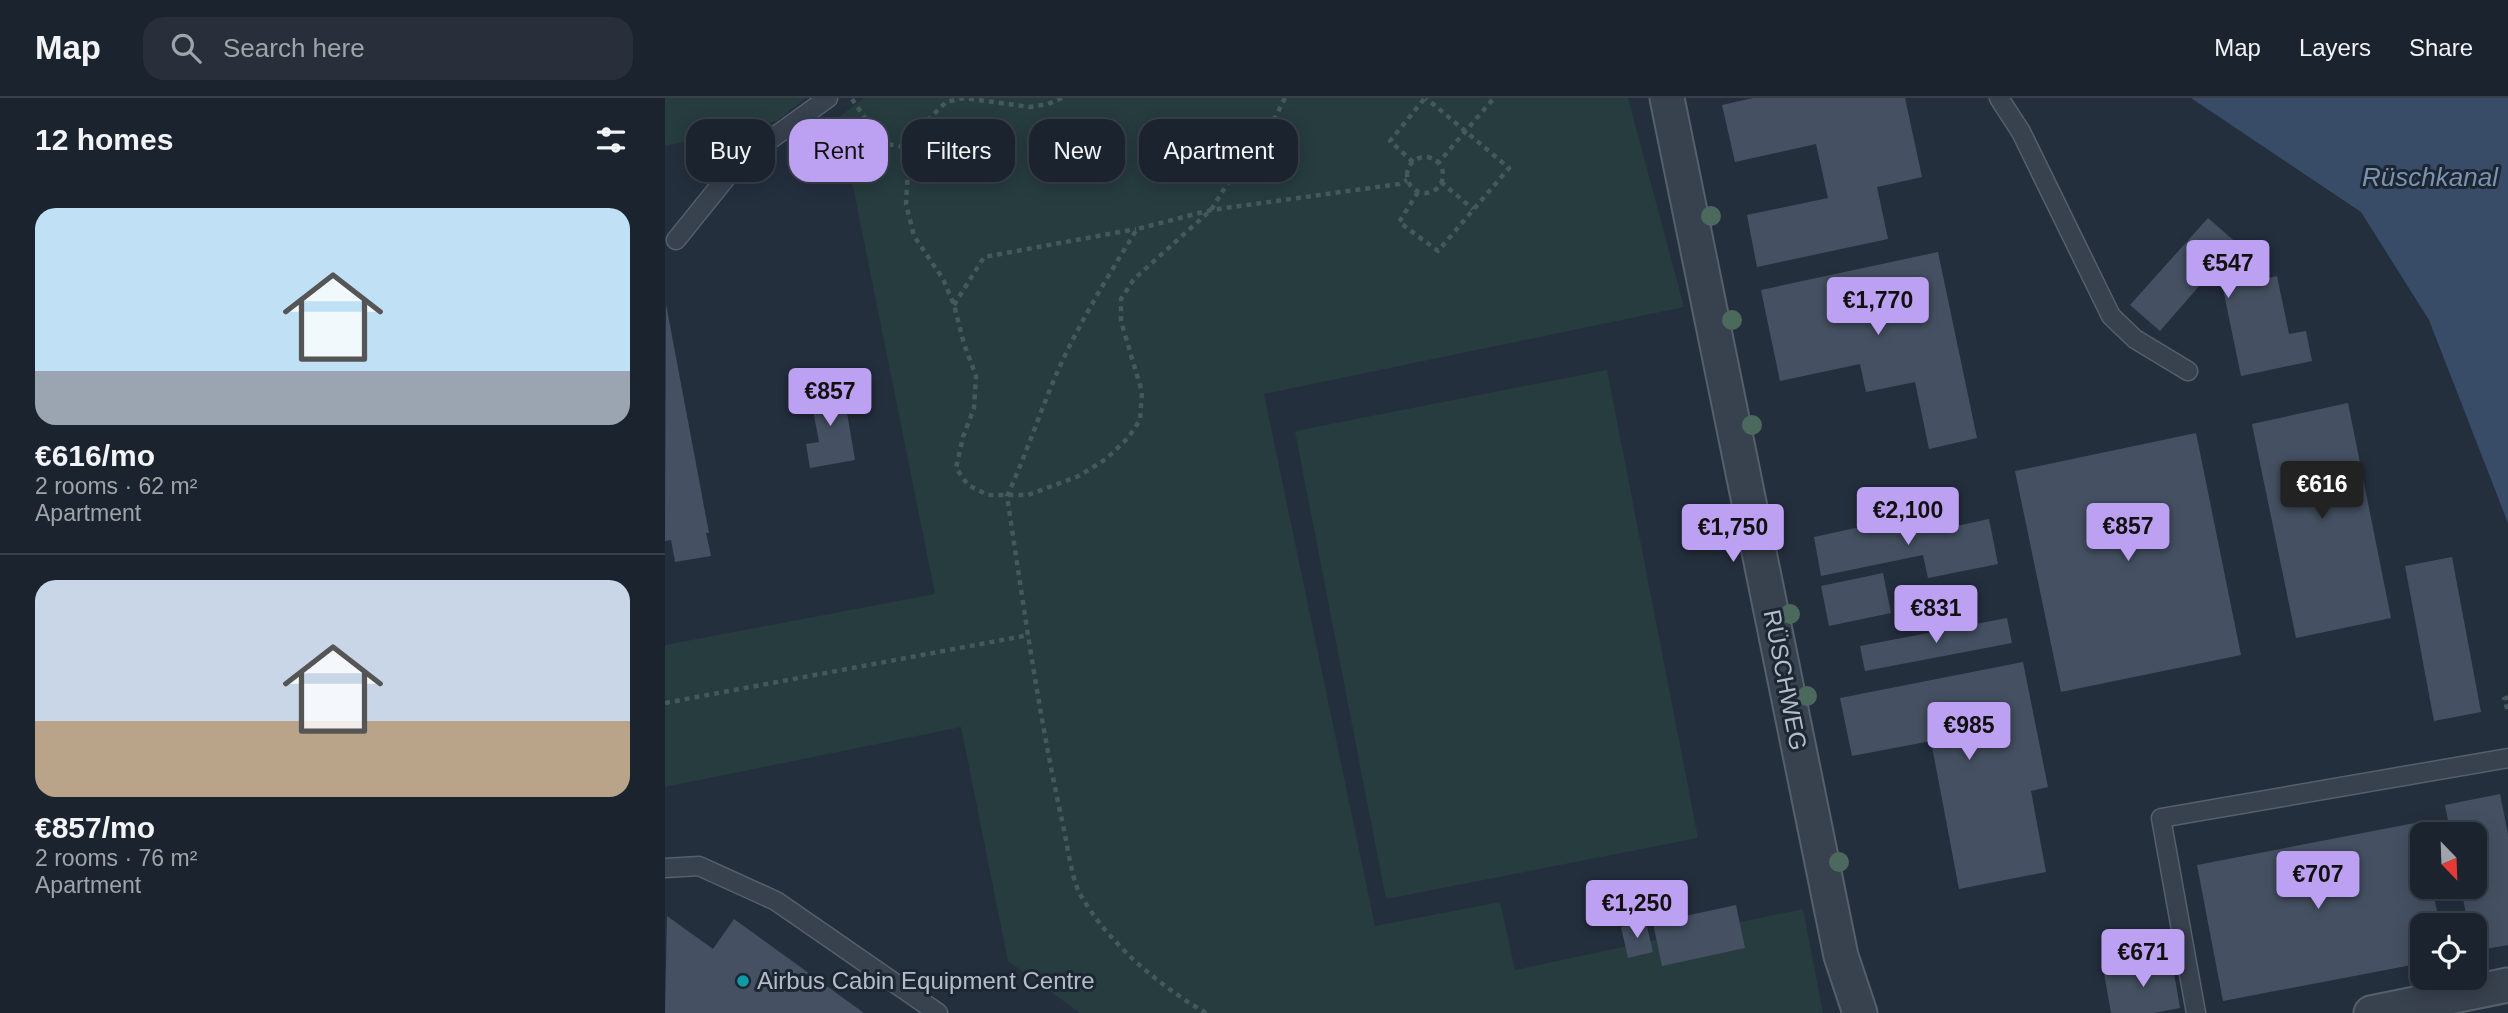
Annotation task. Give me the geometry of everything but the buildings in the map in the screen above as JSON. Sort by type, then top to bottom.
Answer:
[{"type":"street","name":"RÜSCHWEG","points":[[1667,98],[1840,956],[1860,1013]]},
{"type":"street","points":[[2371,1013],[2508,985]]},
{"type":"lane","points":[[676,240],[739,163],[828,98]]},
{"type":"lane","points":[[1999,98],[2021,132],[2111,316],[2134,339],[2188,371]]},
{"type":"lane","points":[[2196,1013],[2161,817],[2508,758]]},
{"type":"lane","points":[[665,868],[699,866],[776,901],[938,1013]]},
{"type":"path","points":[[852,98],[883,143],[902,147]]},
{"type":"path","points":[[930,119],[946,102],[964,99],[1030,107],[1062,98]]},
{"type":"path","points":[[907,182],[906,204],[914,236],[943,279],[954,304],[964,344],[976,376],[974,408],[956,468],[968,485],[988,495],[1028,495],[1079,476],[1106,459],[1128,438],[1140,420],[1142,392],[1121,321],[1121,299],[1134,279],[1211,210],[1229,181],[1257,153],[1285,98]]},
{"type":"path","points":[[1413,162],[1390,141],[1425,98],[1509,168],[1438,251],[1399,222],[1418,192]]},
{"type":"path","points":[[1435,161],[1441,167],[1441,181],[1430,192],[1418,192],[1407,180],[1407,170],[1413,162],[1423,157],[1439,162],[1494,98]]},
{"type":"path","points":[[954,304],[984,257],[1137,229],[1211,210],[1399,184],[1407,180]]},
{"type":"path","points":[[1441,181],[1473,209]]},
{"type":"path","points":[[1137,229],[1102,286],[1060,366],[1025,458],[1007,496],[1056,793],[1078,891],[1099,922],[1139,964],[1182,999],[1206,1013]]},
{"type":"path","points":[[665,703],[1029,635]]},
{"type":"path","points":[[2508,697],[2504,699],[2508,710]]},
{"type":"green space","points":[[665,98],[806,98],[775,121],[775,119],[686,119],[686,141],[665,146]]},
{"type":"green space","points":[[864,98],[1628,98],[1684,307],[1264,394],[1375,926],[1500,902],[1515,970],[1803,909],[1823,1013],[1080,1013],[1008,961],[961,727],[665,787],[665,645],[935,594],[852,182],[888,182],[888,119],[839,117]]},
{"type":"green space","points":[[1607,370],[1698,838],[1386,899],[1295,431]]},
{"type":"water","name":"Rüschkanal","points":[[2191,98],[2508,98],[2508,523],[2429,320],[2361,212]]},
{"type":"place","name":"Airbus Cabin Equipment Centre","points":[[743,981]]}]
